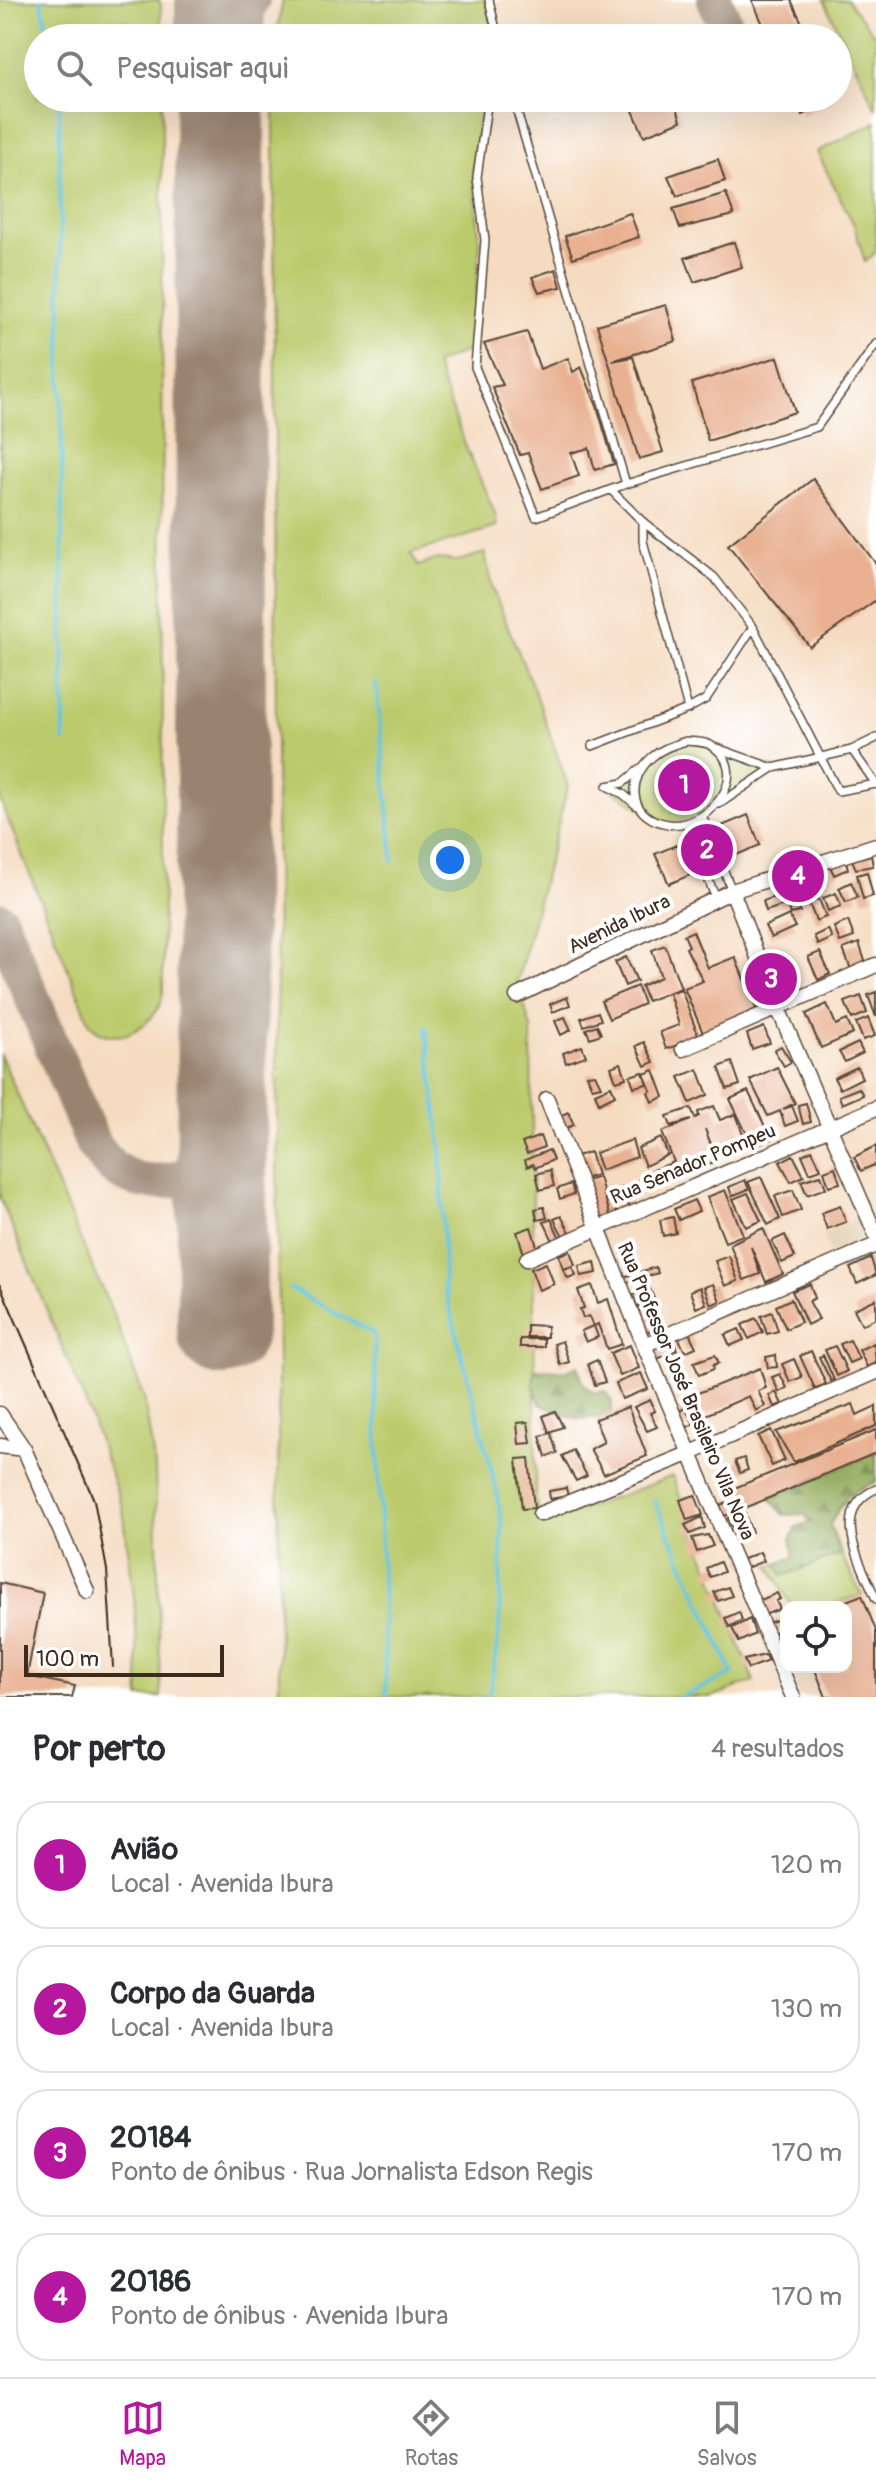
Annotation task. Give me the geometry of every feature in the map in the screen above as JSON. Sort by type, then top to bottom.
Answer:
[{"type":"street","name":"Avenida Ibura","points":[[517,996],[732,891],[876,845]]},
{"type":"street","points":[[732,891],[777,1006],[876,1235]]},
{"type":"street","points":[[683,1049],[876,965]]},
{"type":"street","name":"Rua Professor José Brasileiro Vila Nova","points":[[547,1099],[644,1345],[793,1697]]},
{"type":"street","name":"Rua Senador Pompeu","points":[[527,1259],[876,1108]]},
{"type":"street","points":[[644,1345],[876,1245]]},
{"type":"street","points":[[540,1514],[691,1453],[876,1372]]},
{"type":"street","points":[[0,1414],[24,1449],[87,1591]]},
{"type":"street","points":[[0,1446],[24,1449]]},
{"type":"lane","points":[[489,0],[495,24]]},
{"type":"lane","points":[[486,112],[477,177],[485,240],[475,367],[536,517],[626,484],[817,427],[876,344]]},
{"type":"lane","points":[[517,112],[626,484]]},
{"type":"lane","points":[[611,490],[643,522],[714,577],[753,627],[838,791],[876,784],[852,750]]},
{"type":"lane","points":[[643,522],[643,541],[688,709]]},
{"type":"lane","points":[[592,746],[706,699],[753,627]]},
{"type":"lane","points":[[595,784],[623,794],[650,819],[687,824],[703,818],[717,805],[773,768],[852,750],[876,738]]},
{"type":"lane","points":[[607,786],[623,783],[654,755],[686,741],[703,742],[773,768]]},
{"type":"lane","points":[[716,748],[726,764],[727,776],[717,805]]},
{"type":"lane","points":[[637,806],[634,789],[643,767]]},
{"type":"lane","points":[[703,818],[732,891]]},
{"type":"lane","points":[[687,824],[716,899]]},
{"type":"lane","points":[[876,1489],[860,1500],[850,1521],[856,1551],[876,1599]]},
{"type":"shaded area","points":[[858,1219],[866,1236],[831,1254],[822,1234]]},
{"type":"green space","points":[[0,0],[159,0],[161,24],[24,24],[24,112],[162,112],[163,994],[153,1016],[134,1031],[111,1035],[100,1032],[90,1024],[0,800]]},
{"type":"green space","points":[[283,0],[486,0],[491,24],[279,24]]},
{"type":"green space","points":[[824,0],[847,0],[876,37],[876,109],[852,59],[852,24],[835,24]]},
{"type":"green space","points":[[274,112],[480,112],[473,178],[480,242],[472,349],[435,364],[495,513],[497,527],[411,553],[418,566],[438,559],[458,561],[485,553],[492,588],[537,697],[568,786],[517,982],[531,1028],[536,1503],[545,1524],[672,1476],[754,1681],[712,1697],[279,1697]]},
{"type":"green space","points":[[876,122],[876,252],[865,262],[854,225],[817,152]]},
{"type":"green space","points":[[686,741],[703,742],[773,768],[717,805],[703,818],[662,823],[607,786],[623,783],[654,755]]},
{"type":"green space","points":[[0,1054],[116,1321],[144,1398],[155,1467],[161,1697],[140,1697],[134,1597],[123,1509],[86,1404],[0,1198]]},
{"type":"green space","points":[[578,1365],[583,1383],[594,1393],[605,1391],[612,1401],[612,1413],[575,1418],[540,1404],[533,1384],[535,1369],[566,1371]]},
{"type":"green space","points":[[876,1453],[876,1482],[848,1498],[830,1525],[841,1554],[783,1576],[777,1564],[794,1557],[791,1540],[796,1527],[811,1522],[804,1514],[784,1515],[770,1498]]},
{"type":"green space","points":[[841,1554],[862,1595],[842,1601],[789,1601],[769,1565],[777,1564],[783,1576]]},
{"type":"building","points":[[752,0],[791,0],[802,24],[763,24]]},
{"type":"building","points":[[634,112],[678,112],[681,121],[644,136]]},
{"type":"building","points":[[718,159],[725,181],[677,196],[668,176]]},
{"type":"building","points":[[726,193],[734,215],[680,228],[673,209]]},
{"type":"building","points":[[630,213],[639,237],[573,258],[565,236]]},
{"type":"building","points":[[734,242],[742,267],[694,282],[685,258]]},
{"type":"building","points":[[556,269],[561,287],[539,292],[532,277]]},
{"type":"building","points":[[666,305],[676,341],[612,361],[633,357],[663,452],[639,459],[597,325]]},
{"type":"building","points":[[527,332],[540,369],[568,358],[573,372],[581,367],[597,406],[614,464],[595,470],[589,448],[571,453],[579,476],[542,489],[528,453],[520,455],[492,387],[503,385],[484,344]]},
{"type":"building","points":[[778,357],[795,412],[708,441],[692,383]]},
{"type":"building","points":[[813,479],[876,564],[876,600],[810,647],[728,545]]},
{"type":"building","points":[[748,815],[760,845],[669,884],[655,854]]},
{"type":"building","points":[[871,855],[873,866],[856,869],[852,860]]},
{"type":"building","points":[[846,861],[848,869],[834,875],[830,866]]},
{"type":"building","points":[[867,872],[873,896],[863,899],[857,875]]},
{"type":"building","points":[[851,882],[858,897],[846,902],[839,888]]},
{"type":"building","points":[[813,885],[817,897],[804,901],[800,889]]},
{"type":"building","points":[[794,890],[800,912],[790,914],[787,904],[766,911],[763,901]]},
{"type":"building","points":[[836,893],[841,906],[828,911],[823,898]]},
{"type":"building","points":[[819,899],[826,917],[816,921],[809,903]]},
{"type":"building","points":[[789,915],[795,927],[771,938],[765,926]]},
{"type":"building","points":[[848,921],[854,937],[840,942],[834,927]]},
{"type":"building","points":[[828,929],[832,938],[818,945],[814,936]]},
{"type":"building","points":[[693,931],[708,968],[735,957],[757,1011],[703,1033],[684,988],[703,981],[686,948],[689,946],[684,935]]},
{"type":"building","points":[[859,943],[867,967],[852,972],[843,949]]},
{"type":"building","points":[[665,945],[681,988],[647,1001],[641,986],[661,977],[652,950]]},
{"type":"building","points":[[820,952],[830,974],[818,980],[808,957]]},
{"type":"building","points":[[626,957],[637,981],[625,986],[615,962]]},
{"type":"building","points":[[637,986],[644,1004],[609,1019],[601,1001]]},
{"type":"building","points":[[681,989],[699,1038],[666,1049],[660,1032],[679,1025],[669,993]]},
{"type":"building","points":[[876,992],[876,1017],[868,995]]},
{"type":"building","points":[[861,996],[867,1013],[852,1019],[845,1002]]},
{"type":"building","points":[[567,997],[570,1005],[553,1012],[550,1004]]},
{"type":"building","points":[[827,1004],[836,1025],[847,1020],[853,1034],[821,1048],[806,1014]]},
{"type":"building","points":[[598,1012],[601,1020],[584,1026],[581,1018]]},
{"type":"building","points":[[565,1017],[571,1030],[561,1035],[555,1021]]},
{"type":"building","points":[[868,1018],[875,1036],[863,1040],[856,1023]]},
{"type":"building","points":[[597,1025],[601,1034],[590,1038],[586,1029]]},
{"type":"building","points":[[764,1027],[770,1043],[752,1049],[747,1034]]},
{"type":"building","points":[[644,1042],[654,1062],[645,1066],[636,1046]]},
{"type":"building","points":[[858,1043],[863,1053],[845,1062],[839,1052]]},
{"type":"building","points":[[582,1046],[586,1056],[566,1063],[563,1053]]},
{"type":"building","points":[[781,1046],[791,1062],[784,1066],[774,1050]]},
{"type":"building","points":[[732,1062],[740,1085],[727,1089],[719,1067]]},
{"type":"building","points":[[621,1063],[626,1078],[616,1081],[611,1067]]},
{"type":"building","points":[[777,1067],[795,1103],[783,1109],[792,1106],[798,1121],[785,1126],[780,1111],[768,1116],[750,1080]]},
{"type":"building","points":[[857,1067],[862,1078],[840,1089],[834,1078]]},
{"type":"building","points":[[698,1069],[708,1095],[690,1103],[679,1077]]},
{"type":"building","points":[[654,1070],[664,1097],[652,1102],[644,1074]]},
{"type":"building","points":[[643,1072],[647,1084],[634,1087],[630,1076]]},
{"type":"building","points":[[595,1074],[601,1086],[592,1088],[587,1075]]},
{"type":"building","points":[[611,1086],[615,1095],[599,1103],[595,1093]]},
{"type":"building","points":[[859,1088],[863,1095],[842,1104],[839,1096]]},
{"type":"building","points":[[748,1091],[771,1139],[753,1147],[730,1099]]},
{"type":"building","points":[[806,1103],[811,1122],[803,1124],[798,1105]]},
{"type":"building","points":[[714,1106],[720,1120],[736,1114],[744,1138],[735,1141],[739,1151],[732,1154],[728,1144],[713,1149],[705,1129],[717,1161],[654,1185],[649,1172],[674,1162],[662,1132],[691,1120],[671,1126],[667,1116],[691,1108],[695,1118],[699,1116],[698,1112]]},
{"type":"building","points":[[568,1112],[574,1125],[564,1129],[558,1117]]},
{"type":"building","points":[[540,1136],[544,1147],[527,1154],[522,1143]]},
{"type":"building","points":[[661,1138],[668,1155],[645,1166],[638,1148]]},
{"type":"building","points":[[632,1140],[637,1157],[601,1170],[595,1153]]},
{"type":"building","points":[[876,1146],[876,1164],[861,1171],[854,1157]]},
{"type":"building","points":[[549,1150],[553,1160],[535,1168],[533,1164],[527,1167],[525,1160]]},
{"type":"building","points":[[812,1150],[821,1169],[810,1173],[802,1155]]},
{"type":"building","points":[[590,1152],[597,1175],[580,1180],[573,1157]]},
{"type":"building","points":[[793,1155],[804,1176],[791,1182],[780,1162]]},
{"type":"building","points":[[835,1167],[840,1183],[829,1186],[824,1171]]},
{"type":"building","points":[[550,1170],[554,1186],[540,1190],[536,1174]]},
{"type":"building","points":[[821,1175],[826,1188],[807,1195],[801,1181]]},
{"type":"building","points":[[599,1177],[611,1218],[596,1222],[582,1182]]},
{"type":"building","points":[[646,1177],[650,1186],[621,1199],[617,1190]]},
{"type":"building","points":[[761,1177],[780,1219],[768,1225],[748,1182]]},
{"type":"building","points":[[745,1180],[749,1189],[732,1196],[729,1187]]},
{"type":"building","points":[[571,1184],[574,1194],[560,1199],[557,1189]]},
{"type":"building","points":[[725,1190],[743,1235],[725,1242],[707,1197]]},
{"type":"building","points":[[793,1190],[801,1210],[783,1217],[775,1196]]},
{"type":"building","points":[[748,1193],[761,1221],[746,1227],[733,1199]]},
{"type":"building","points":[[626,1198],[631,1210],[619,1215],[614,1204]]},
{"type":"building","points":[[694,1200],[699,1211],[679,1220],[674,1209]]},
{"type":"building","points":[[840,1206],[846,1222],[827,1229],[821,1213]]},
{"type":"building","points":[[544,1207],[547,1218],[537,1220],[535,1209]]},
{"type":"building","points":[[561,1216],[570,1232],[563,1236],[554,1219]]},
{"type":"building","points":[[673,1217],[676,1233],[663,1236],[660,1220]]},
{"type":"building","points":[[551,1219],[561,1240],[554,1243],[544,1222]]},
{"type":"building","points":[[531,1227],[538,1250],[524,1254],[517,1232]]},
{"type":"building","points":[[763,1228],[783,1274],[766,1282],[751,1247],[760,1274],[744,1280],[730,1244]]},
{"type":"building","points":[[785,1235],[795,1257],[782,1263],[772,1241]]},
{"type":"building","points":[[570,1251],[575,1265],[564,1269],[572,1267],[576,1275],[568,1278],[563,1269],[559,1255]]},
{"type":"building","points":[[729,1256],[738,1281],[725,1286],[715,1261]]},
{"type":"building","points":[[871,1258],[876,1275],[857,1284],[850,1268]]},
{"type":"building","points":[[595,1262],[597,1273],[581,1276],[579,1266]]},
{"type":"building","points":[[546,1263],[554,1284],[539,1290],[531,1269]]},
{"type":"building","points":[[656,1267],[658,1273],[622,1284],[620,1278]]},
{"type":"building","points":[[713,1284],[720,1301],[711,1305],[704,1287]]},
{"type":"building","points":[[810,1284],[815,1298],[809,1301],[819,1319],[807,1325],[792,1291]]},
{"type":"building","points":[[592,1285],[598,1303],[608,1299],[622,1344],[607,1349],[598,1324],[594,1326],[598,1337],[586,1342],[581,1331],[593,1326],[589,1316],[583,1318],[580,1309],[584,1308],[578,1290]]},
{"type":"building","points":[[700,1287],[706,1304],[696,1308],[690,1291]]},
{"type":"building","points":[[650,1289],[655,1301],[637,1307],[633,1295]]},
{"type":"building","points":[[791,1299],[801,1322],[786,1329],[776,1306]]},
{"type":"building","points":[[876,1299],[876,1318],[862,1325],[854,1309]]},
{"type":"building","points":[[655,1305],[662,1327],[641,1334],[633,1313]]},
{"type":"building","points":[[772,1312],[778,1331],[767,1334],[761,1316]]},
{"type":"building","points":[[756,1318],[763,1332],[749,1339],[742,1325]]},
{"type":"building","points":[[527,1325],[547,1326],[547,1337],[527,1337]]},
{"type":"building","points":[[687,1329],[696,1347],[685,1352],[677,1334]]},
{"type":"building","points":[[739,1329],[744,1340],[730,1346],[725,1335]]},
{"type":"building","points":[[520,1339],[544,1339],[544,1347],[520,1347]]},
{"type":"building","points":[[672,1339],[677,1350],[653,1361],[648,1350]]},
{"type":"building","points":[[850,1340],[859,1359],[849,1363],[840,1344]]},
{"type":"building","points":[[562,1341],[569,1362],[560,1365],[554,1344]]},
{"type":"building","points":[[874,1343],[876,1362],[867,1367],[859,1350]]},
{"type":"building","points":[[630,1345],[639,1368],[620,1376],[610,1353]]},
{"type":"building","points":[[835,1346],[847,1371],[837,1376],[825,1350]]},
{"type":"building","points":[[811,1351],[826,1384],[815,1389],[800,1356]]},
{"type":"building","points":[[715,1355],[719,1363],[713,1365],[714,1369],[699,1375],[694,1362]]},
{"type":"building","points":[[776,1355],[777,1367],[768,1368],[766,1357]]},
{"type":"building","points":[[823,1355],[834,1380],[831,1381],[819,1357]]},
{"type":"building","points":[[794,1359],[802,1377],[790,1382],[782,1364]]},
{"type":"building","points":[[597,1360],[605,1382],[595,1385],[588,1364]]},
{"type":"building","points":[[760,1368],[766,1388],[758,1391],[765,1406],[756,1411],[749,1396],[701,1417],[693,1395]]},
{"type":"building","points":[[641,1373],[648,1389],[622,1399],[616,1383]]},
{"type":"building","points":[[780,1374],[787,1388],[779,1392],[772,1377]]},
{"type":"building","points":[[776,1392],[782,1404],[774,1407],[769,1395]]},
{"type":"building","points":[[650,1400],[655,1411],[650,1413],[657,1427],[647,1431],[634,1407]]},
{"type":"building","points":[[853,1404],[857,1415],[876,1406],[876,1426],[794,1462],[776,1432]]},
{"type":"building","points":[[628,1407],[647,1456],[604,1474],[590,1449],[604,1442],[595,1419]]},
{"type":"building","points":[[685,1408],[694,1424],[683,1429],[675,1413]]},
{"type":"building","points":[[555,1411],[563,1427],[549,1432],[543,1416]]},
{"type":"building","points":[[528,1422],[531,1443],[519,1444],[517,1423]]},
{"type":"building","points":[[771,1430],[785,1460],[772,1466],[758,1436]]},
{"type":"building","points":[[876,1430],[876,1453],[745,1508],[732,1489]]},
{"type":"building","points":[[551,1433],[557,1453],[546,1457],[540,1436]]},
{"type":"building","points":[[573,1450],[587,1476],[576,1481],[562,1456]]},
{"type":"building","points":[[529,1458],[534,1508],[522,1509],[517,1459]]},
{"type":"building","points":[[744,1458],[748,1470],[740,1473],[735,1461]]},
{"type":"building","points":[[566,1488],[568,1496],[550,1499],[549,1491]]},
{"type":"building","points":[[695,1495],[703,1515],[687,1520],[680,1500]]},
{"type":"building","points":[[737,1499],[740,1504],[737,1505],[738,1510],[720,1518],[717,1506]]},
{"type":"building","points":[[744,1512],[752,1532],[732,1540],[728,1531],[733,1529],[728,1518]]},
{"type":"building","points":[[702,1517],[705,1528],[690,1534],[685,1525]]},
{"type":"building","points":[[708,1535],[713,1546],[697,1552],[692,1538]]},
{"type":"building","points":[[760,1552],[764,1561],[746,1568],[741,1560]]},
{"type":"building","points":[[720,1562],[724,1572],[710,1577],[706,1568]]},
{"type":"building","points":[[0,1583],[43,1593],[27,1676],[75,1686],[72,1697],[0,1697]]},
{"type":"building","points":[[728,1587],[732,1596],[718,1601],[714,1592]]},
{"type":"building","points":[[777,1593],[780,1599],[776,1601],[780,1609],[764,1615],[756,1602]]},
{"type":"building","points":[[862,1595],[876,1631],[876,1697],[826,1697],[816,1673],[852,1673],[852,1601],[846,1601]]},
{"type":"building","points":[[739,1612],[742,1620],[729,1627],[725,1618]]},
{"type":"building","points":[[750,1619],[755,1634],[739,1642],[732,1628]]},
{"type":"building","points":[[780,1619],[780,1631],[771,1633],[768,1623]]},
{"type":"building","points":[[776,1634],[780,1652],[770,1636]]},
{"type":"building","points":[[765,1655],[768,1661],[748,1669],[744,1660]]},
{"type":"waterway","points":[[41,0],[46,24]]},
{"type":"waterway","points":[[59,112],[64,741]]},
{"type":"waterway","points":[[376,682],[393,861]]},
{"type":"waterway","points":[[426,1028],[441,1147],[444,1285],[496,1488],[502,1524],[499,1632],[489,1697]]},
{"type":"waterway","points":[[290,1288],[374,1334],[386,1697]]},
{"type":"waterway","points":[[654,1500],[733,1674],[681,1697]]},
{"type":"taxiway","points":[[212,0],[220,18]]},
{"type":"taxiway","points":[[239,24],[252,0]]},
{"type":"taxiway","points":[[715,0],[725,24]]},
{"type":"taxiway","points":[[0,920],[93,1144],[114,1168],[130,1177],[156,1181],[170,1180],[194,1170],[212,1151],[222,1109]]},
{"type":"runway","points":[[220,0],[220,24]]},
{"type":"runway","points":[[220,112],[222,1331]]},
{"type":"tram line","points":[[0,1285],[94,1500],[107,1570],[113,1667]]},
{"type":"place","name":"Avião","points":[[684,785]]},
{"type":"place","name":"Corpo da Guarda","points":[[707,850]]},
{"type":"place","name":"20186","points":[[798,876]]},
{"type":"place","name":"20184","points":[[771,979]]}]
